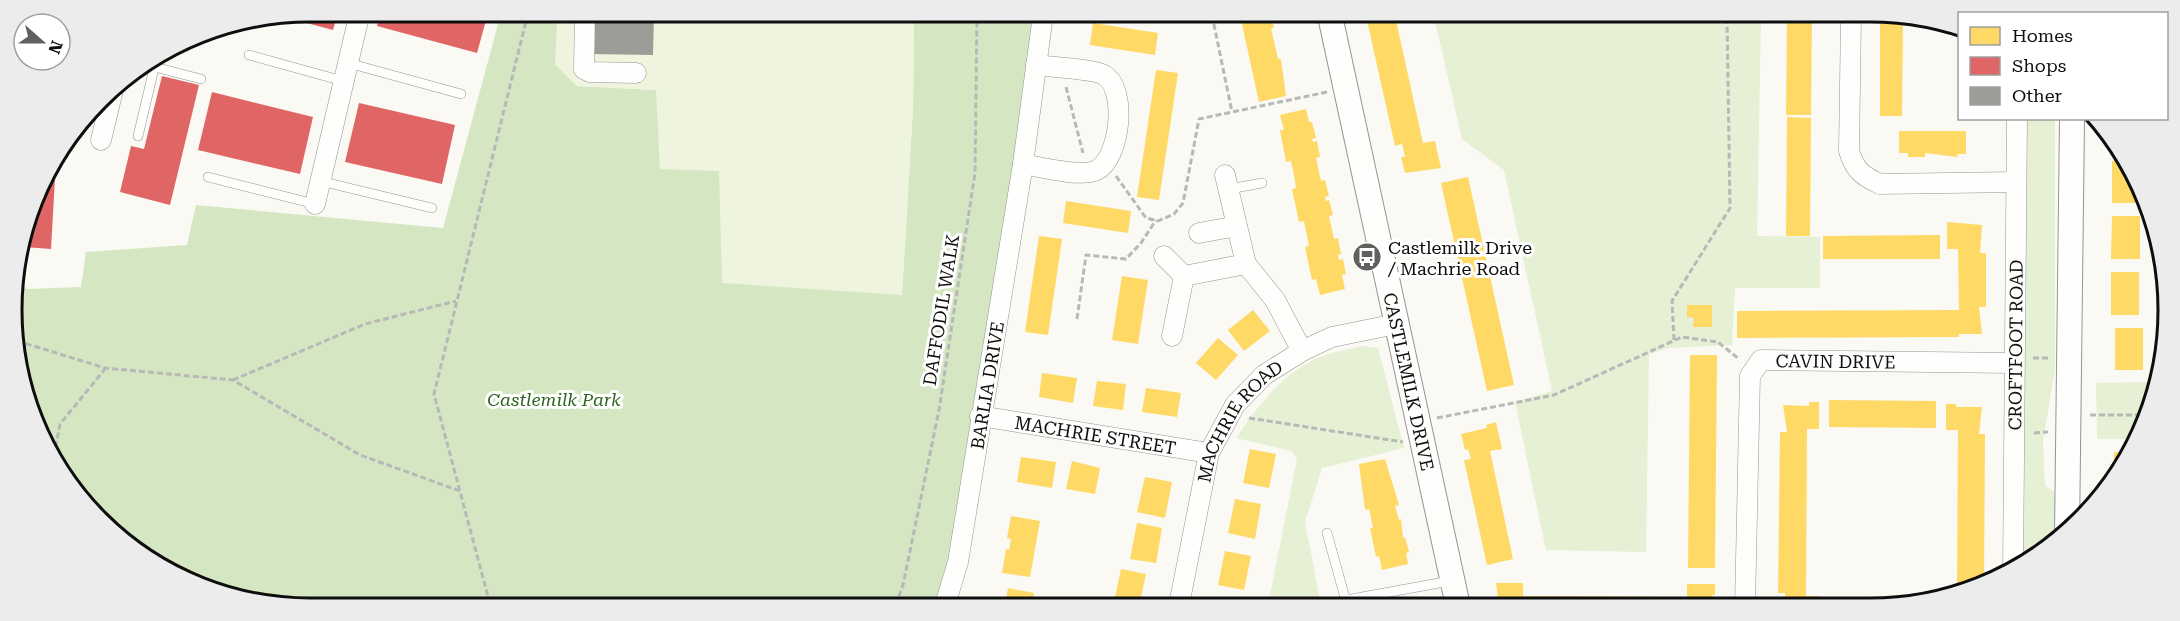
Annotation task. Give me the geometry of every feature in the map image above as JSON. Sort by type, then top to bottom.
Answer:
[{"type":"street","points":[[315,204],[358,22]]},
{"type":"street","points":[[585,22],[585,69],[590,72],[636,73]]},
{"type":"street","name":"BARLIA DRIVE","points":[[947,598],[958,562],[980,416],[1023,164],[1042,22]]},
{"type":"street","name":"CASTLEMILK DRIVE","points":[[1331,22],[1456,598]]},
{"type":"street","points":[[1851,22],[1849,151],[1854,166],[1863,177],[1880,184],[2016,182]]},
{"type":"street","points":[[1023,164],[1088,172],[1106,162],[1113,148],[1119,112],[1118,93],[1113,82],[1103,74],[1036,65]]},
{"type":"street","points":[[101,140],[110,105]]},
{"type":"street","name":"CROFTFOOT ROAD","points":[[2013,560],[2016,120]]},
{"type":"street","points":[[2067,519],[2072,120]]},
{"type":"street","points":[[1227,182],[1246,264],[1275,300],[1302,351]]},
{"type":"street","points":[[1199,233],[1237,226]]},
{"type":"street","points":[[1164,256],[1184,276]]},
{"type":"street","points":[[1184,276],[1246,264]]},
{"type":"street","points":[[1172,336],[1184,276]]},
{"type":"street","name":"MACHRIE ROAD","points":[[1180,598],[1209,453],[1235,405],[1264,375],[1302,351],[1332,336],[1396,324]]},
{"type":"street","name":"CAVIN DRIVE","points":[[1745,598],[1750,376],[1761,360],[2014,363]]},
{"type":"street","name":"MACHRIE STREET","points":[[980,416],[1209,453]]},
{"type":"lane","points":[[249,55],[461,94]]},
{"type":"lane","points":[[158,66],[201,79]]},
{"type":"lane","points":[[138,136],[152,70]]},
{"type":"lane","points":[[208,177],[315,204]]},
{"type":"lane","points":[[320,181],[432,208]]},
{"type":"lane","points":[[1227,182],[1262,183]]},
{"type":"lane","points":[[1327,533],[1346,598]]},
{"type":"lane","points":[[1371,598],[1453,581]]},
{"type":"path","points":[[488,598],[434,394],[526,22]]},
{"type":"path","name":"DAFFODIL WALK","points":[[898,598],[903,585],[939,410],[975,173],[976,22]]},
{"type":"path","points":[[1213,22],[1232,112]]},
{"type":"path","points":[[1674,340],[1672,301],[1730,208],[1727,22]]},
{"type":"path","points":[[1061,69],[1088,172]]},
{"type":"path","points":[[1106,162],[1146,218],[1156,220],[1174,214],[1183,203],[1199,119],[1346,88]]},
{"type":"path","points":[[1077,319],[1086,255],[1126,259],[1142,243],[1156,220]]},
{"type":"path","points":[[233,380],[365,324],[457,300]]},
{"type":"path","points":[[1230,414],[1285,425],[1420,433],[1554,395],[1682,337],[1718,342],[1754,370]]},
{"type":"path","points":[[24,343],[105,368],[233,380],[360,455],[460,491]]},
{"type":"path","points":[[2014,363],[2028,358],[2068,357]]},
{"type":"path","points":[[56,445],[60,424],[105,368]]},
{"type":"path","points":[[2014,433],[2138,416]]},
{"type":"green space","name":"Castlemilk Park","points":[[499,22],[557,22],[555,64],[577,86],[656,90],[719,171],[902,294],[913,108],[914,22],[1033,22],[1012,177],[942,598],[292,598],[273,596],[236,589],[200,577],[166,560],[135,539],[107,514],[71,471],[44,421],[32,385],[23,329],[24,287],[27,289],[81,287],[86,252],[187,245],[196,205],[443,228]]},
{"type":"green space","points":[[557,22],[914,22],[913,108],[902,295],[722,283],[719,171],[660,169],[656,90],[577,86],[555,64]]},
{"type":"green space","points":[[1435,22],[1761,22],[1757,236],[1820,237],[1820,288],[1735,288],[1732,345],[1669,348],[1649,354],[1646,552],[1546,550],[1515,402],[1552,391],[1504,170],[1462,139]]},
{"type":"green space","points":[[2025,120],[2055,120],[2055,369],[2043,441],[2045,486],[2060,495],[2060,526],[2021,556]]},
{"type":"green space","points":[[1363,346],[1378,348],[1404,448],[1322,468],[1305,522],[1320,598],[1269,598],[1297,459],[1292,451],[1236,438],[1253,414],[1284,380],[1309,362],[1338,351]]},
{"type":"green space","points":[[2149,382],[2127,439],[2097,439],[2096,383]]},
{"type":"building: Homes","points":[[1242,22],[1273,22],[1274,28],[1271,28],[1278,59],[1281,59],[1286,96],[1259,102]]},
{"type":"building: Homes","points":[[1367,22],[1396,22],[1423,143],[1435,141],[1441,168],[1405,173],[1401,157],[1405,157],[1402,144],[1395,146]]},
{"type":"building: Homes","points":[[1787,22],[1812,22],[1811,115],[1786,115]]},
{"type":"building: Homes","points":[[1093,23],[1158,33],[1155,55],[1090,45]]},
{"type":"building: Homes","points":[[1880,23],[1903,25],[1902,116],[1880,116]]},
{"type":"building: Homes","points":[[1156,70],[1178,73],[1159,200],[1137,197]]},
{"type":"building: Homes","points":[[1306,109],[1316,138],[1312,139],[1313,142],[1317,141],[1320,157],[1316,158],[1321,181],[1325,180],[1329,196],[1325,197],[1326,201],[1329,200],[1333,215],[1329,216],[1334,239],[1338,238],[1341,254],[1338,255],[1339,260],[1343,259],[1346,274],[1342,275],[1345,289],[1320,295],[1316,279],[1312,280],[1305,247],[1309,246],[1304,221],[1299,222],[1292,189],[1296,188],[1294,175],[1291,161],[1286,162],[1280,130],[1284,130],[1280,115]]},
{"type":"building: Homes","points":[[1787,117],[1811,118],[1810,236],[1786,236]]},
{"type":"building: Homes","points":[[1899,131],[1966,131],[1966,154],[1957,154],[1958,157],[1925,153],[1925,157],[1908,157],[1908,153],[1899,153]]},
{"type":"building: Homes","points":[[2112,161],[2115,161],[2137,203],[2112,203]]},
{"type":"building: Homes","points":[[1468,177],[1514,385],[1487,391],[1441,183]]},
{"type":"building: Homes","points":[[1066,201],[1131,211],[1128,233],[1063,223]]},
{"type":"building: Homes","points":[[2112,216],[2140,216],[2140,259],[2111,259]]},
{"type":"building: Homes","points":[[1947,222],[1982,225],[1980,253],[1986,253],[1986,307],[1979,307],[1982,334],[1959,334],[1959,337],[1737,338],[1737,311],[1959,310],[1958,249],[1947,249]]},
{"type":"building: Homes","points":[[1940,235],[1940,259],[1823,259],[1823,236]]},
{"type":"building: Homes","points":[[1039,236],[1062,239],[1048,335],[1025,332]]},
{"type":"building: Homes","points":[[2111,272],[2139,272],[2139,315],[2111,315]]},
{"type":"building: Homes","points":[[1122,276],[1148,280],[1138,344],[1112,340]]},
{"type":"building: Homes","points":[[1687,305],[1712,305],[1712,327],[1693,327],[1694,318],[1687,317]]},
{"type":"building: Homes","points":[[1253,310],[1270,331],[1244,351],[1228,330]]},
{"type":"building: Homes","points":[[2115,328],[2143,328],[2143,370],[2115,370]]},
{"type":"building: Homes","points":[[1218,338],[1238,355],[1216,380],[1196,363]]},
{"type":"building: Homes","points":[[1690,355],[1717,355],[1715,568],[1688,568]]},
{"type":"building: Homes","points":[[1042,373],[1077,378],[1073,403],[1039,397]]},
{"type":"building: Homes","points":[[1097,381],[1126,384],[1123,410],[1093,406]]},
{"type":"building: Homes","points":[[1146,388],[1181,393],[1177,417],[1142,412]]},
{"type":"building: Homes","points":[[1829,400],[1936,401],[1936,428],[1829,427]]},
{"type":"building: Homes","points":[[1809,402],[1819,402],[1819,429],[1807,429],[1806,596],[1819,596],[1819,598],[1785,598],[1785,593],[1778,593],[1780,432],[1787,432],[1783,405],[1809,406]]},
{"type":"building: Homes","points":[[1946,404],[1956,404],[1956,407],[1982,407],[1979,434],[1985,434],[1984,575],[1957,585],[1958,430],[1946,430]]},
{"type":"building: Homes","points":[[1496,422],[1502,449],[1490,451],[1513,559],[1487,565],[1464,460],[1471,459],[1468,449],[1465,450],[1461,434],[1487,428],[1486,425]]},
{"type":"building: Homes","points":[[1250,449],[1276,454],[1269,488],[1243,483]]},
{"type":"building: Homes","points":[[2114,452],[2120,452],[2119,454],[2114,462]]},
{"type":"building: Homes","points":[[1021,457],[1056,462],[1052,488],[1017,482]]},
{"type":"building: Homes","points":[[1385,459],[1399,505],[1395,506],[1399,520],[1401,519],[1403,538],[1405,537],[1409,552],[1406,553],[1408,564],[1382,570],[1379,556],[1376,557],[1369,509],[1365,510],[1359,464]]},
{"type":"building: Homes","points":[[1072,461],[1100,468],[1095,494],[1066,489]]},
{"type":"building: Homes","points":[[1145,477],[1172,482],[1165,518],[1137,512]]},
{"type":"building: Homes","points":[[1235,499],[1261,504],[1255,539],[1228,533]]},
{"type":"building: Homes","points":[[1011,516],[1040,521],[1030,577],[1002,573],[1006,549],[1009,550],[1011,539],[1007,538]]},
{"type":"building: Homes","points":[[1137,523],[1162,528],[1156,563],[1130,559]]},
{"type":"building: Homes","points":[[1225,551],[1251,556],[1244,590],[1218,585]]},
{"type":"building: Homes","points":[[1121,569],[1146,574],[1141,598],[1115,597]]},
{"type":"building: Homes","points":[[1496,583],[1523,583],[1523,596],[1687,597],[1687,584],[1715,584],[1715,595],[1712,595],[1712,598],[1498,598]]},
{"type":"building: Homes","points":[[1008,588],[1034,593],[1033,598],[1006,598]]},
{"type":"building: Shops","points":[[304,22],[335,22],[333,30]]},
{"type":"building: Shops","points":[[378,22],[486,22],[477,53],[377,26]]},
{"type":"building: Shops","points":[[162,76],[199,85],[170,205],[120,192],[131,146],[144,149]]},
{"type":"building: Shops","points":[[212,92],[313,117],[300,174],[198,150]]},
{"type":"building: Shops","points":[[359,103],[455,125],[442,184],[345,162]]},
{"type":"building: Shops","points":[[55,177],[51,249],[29,247],[44,200]]},
{"type":"building: Other","points":[[592,22],[654,22],[653,55],[591,54]]},
{"type":"place","name":"Castlemilk Drive / Machrie Road","points":[[1367,257]]}]
